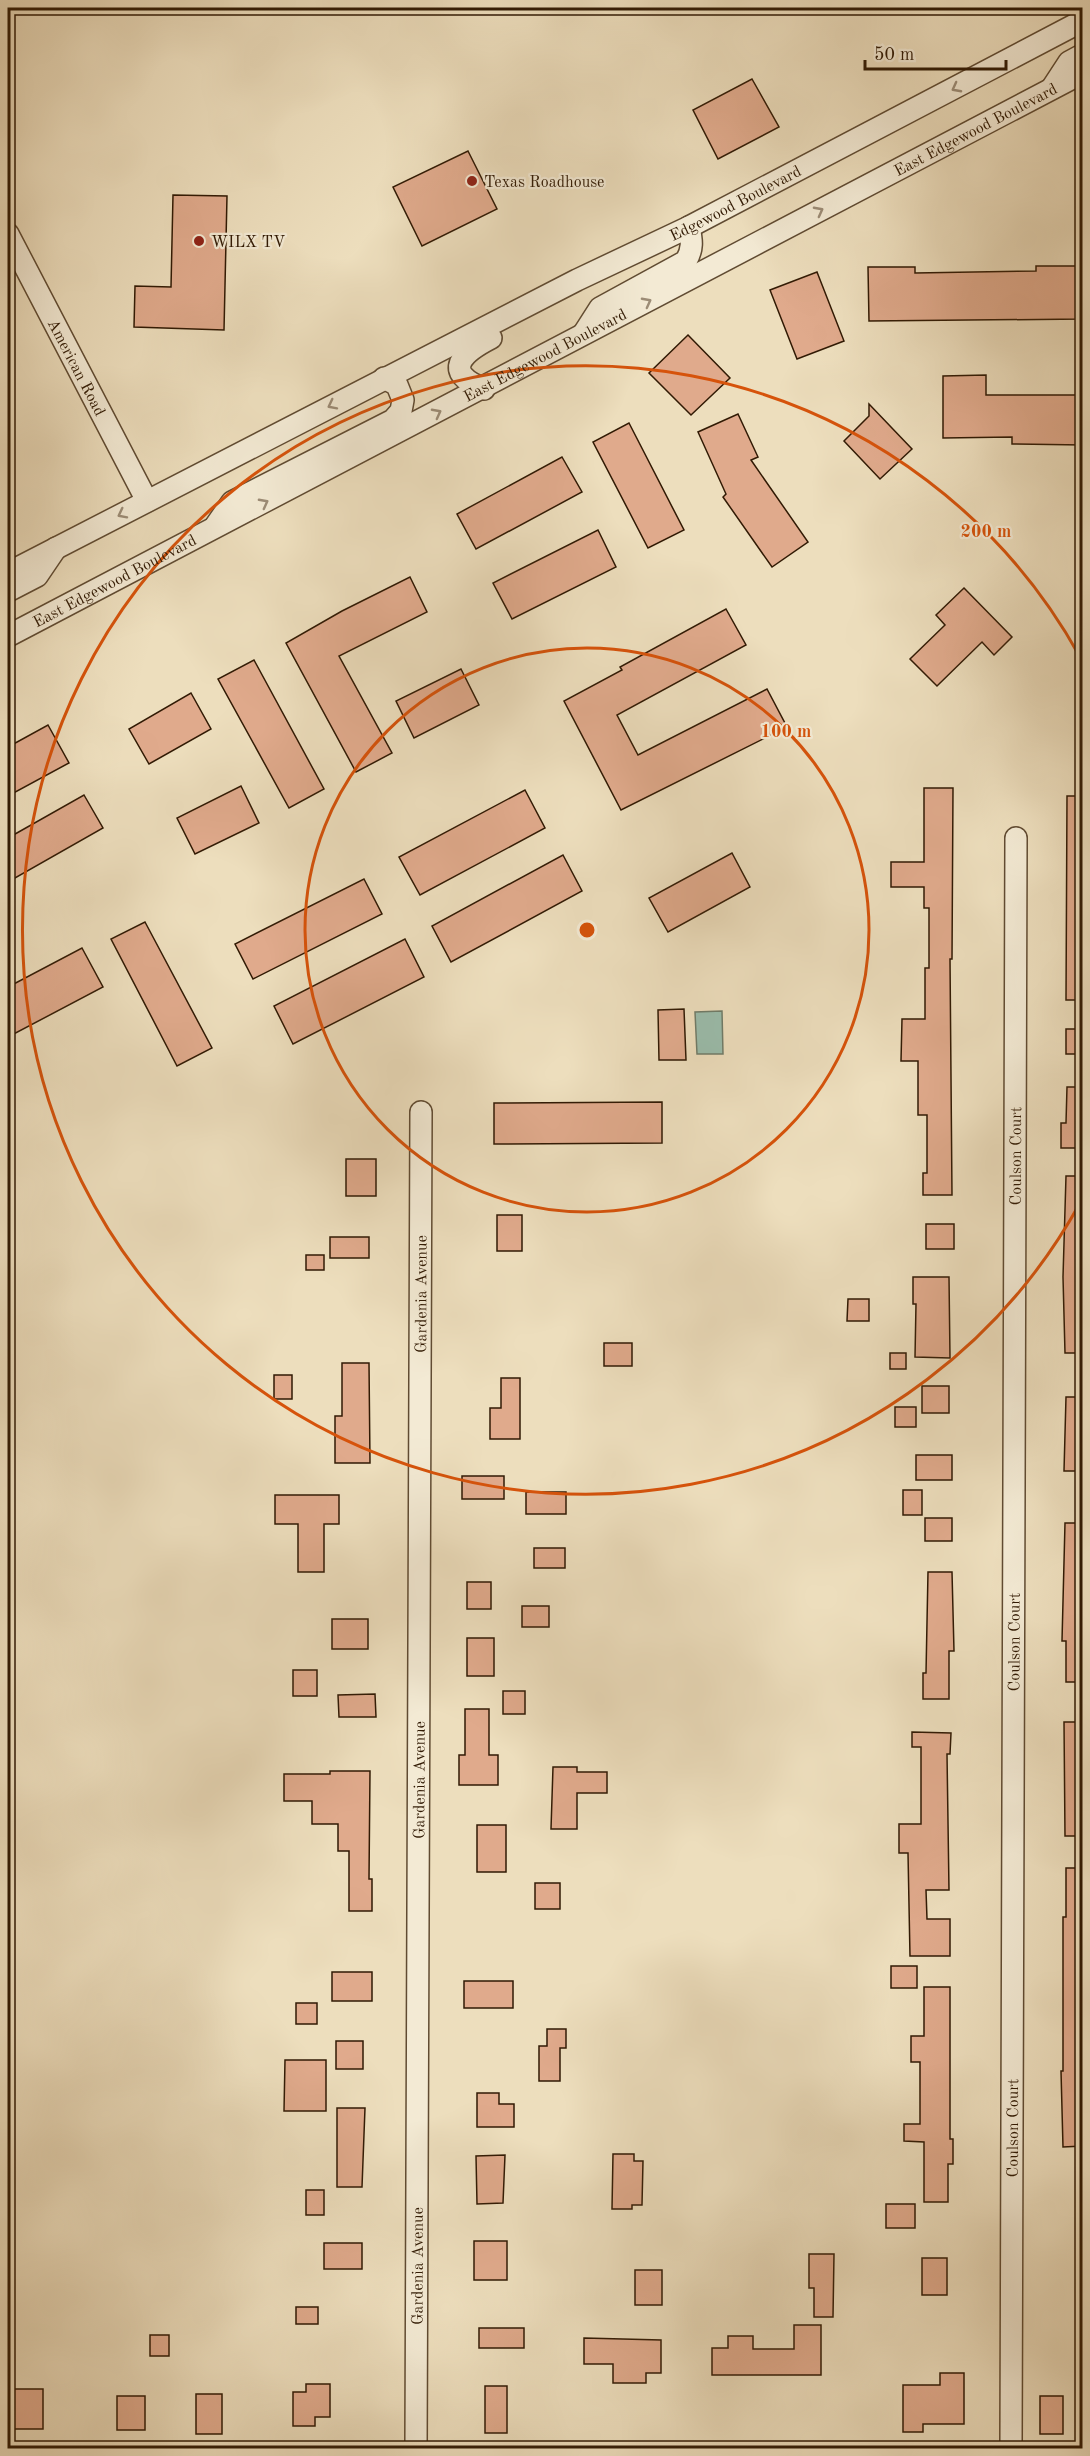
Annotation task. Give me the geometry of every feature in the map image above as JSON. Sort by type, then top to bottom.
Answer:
[{"type":"street","name":"Edgewood Boulevard","points":[[384,378],[577,280],[689,227],[1083,21]]},
{"type":"street","points":[[1052,89],[1069,62],[1083,55]]},
{"type":"street","name":"East Edgewood Boulevard","points":[[8,636],[1083,73]]},
{"type":"street","points":[[582,336],[600,308],[686,261],[691,252],[692,243],[689,227]]},
{"type":"street","name":"American Road","points":[[8,234],[147,501]]},
{"type":"street","points":[[484,388],[471,384],[463,377],[460,365],[464,355],[471,348],[551,308],[577,280]]},
{"type":"street","points":[[8,573],[384,378],[397,385],[403,400],[402,411],[393,420],[232,502],[212,531]]},
{"type":"street","points":[[8,591],[38,576],[56,547]]},
{"type":"street","name":"Coulson Court","points":[[1011,2448],[1016,838]]},
{"type":"street","name":"Gardenia Avenue","points":[[416,2448],[421,1112]]},
{"type":"shaded area","points":[[722,1011],[723,1054],[697,1054],[695,1012]]},
{"type":"building","points":[[752,79],[779,127],[718,159],[693,110]]},
{"type":"building","points":[[468,151],[497,209],[422,246],[393,187]]},
{"type":"building","name":"WILX TV","points":[[173,195],[227,196],[224,330],[134,327],[135,286],[171,287]]},
{"type":"building","points":[[1036,266],[1083,266],[1083,319],[869,321],[868,267],[915,267],[915,273],[1036,271]]},
{"type":"building","points":[[817,272],[844,341],[797,359],[770,290]]},
{"type":"building","points":[[688,335],[730,378],[691,415],[649,373]]},
{"type":"building","points":[[986,375],[986,395],[1083,395],[1083,445],[1012,444],[1012,437],[943,438],[943,376]]},
{"type":"building","points":[[869,404],[912,449],[880,479],[844,441],[869,416]]},
{"type":"building","points":[[738,414],[758,457],[751,460],[808,542],[772,567],[723,497],[726,494],[698,432]]},
{"type":"building","points":[[629,423],[684,530],[648,548],[593,442]]},
{"type":"building","points":[[562,457],[582,492],[476,549],[457,514]]},
{"type":"building","points":[[598,530],[616,567],[512,619],[493,583]]},
{"type":"building","points":[[410,577],[427,612],[339,656],[392,753],[356,772],[286,643],[342,611]]},
{"type":"building","points":[[964,588],[1012,637],[994,655],[982,642],[937,686],[910,659],[945,625],[936,615]]},
{"type":"building","points":[[726,609],[746,645],[617,715],[638,755],[767,689],[787,727],[621,810],[564,701],[622,670],[620,667]]},
{"type":"building","points":[[254,660],[324,789],[289,808],[218,679]]},
{"type":"building","points":[[461,669],[479,705],[414,738],[396,701]]},
{"type":"building","points":[[191,693],[211,729],[149,764],[129,729]]},
{"type":"building","points":[[48,725],[69,763],[8,796],[8,747]]},
{"type":"building","points":[[241,786],[259,823],[195,854],[177,818]]},
{"type":"building","points":[[924,788],[953,788],[952,959],[950,959],[952,1195],[923,1195],[923,1173],[927,1173],[927,1115],[918,1115],[918,1061],[901,1061],[902,1019],[925,1019],[925,968],[929,968],[929,908],[924,908],[924,887],[891,887],[891,862],[924,862]]},
{"type":"building","points":[[525,790],[545,828],[420,895],[399,857]]},
{"type":"building","points":[[84,795],[103,828],[8,882],[8,838]]},
{"type":"building","points":[[1067,796],[1083,796],[1083,1000],[1066,1000]]},
{"type":"building","points":[[732,853],[750,887],[668,932],[649,898]]},
{"type":"building","points":[[563,855],[582,891],[451,962],[432,926]]},
{"type":"building","points":[[364,879],[382,914],[253,979],[235,944]]},
{"type":"building","points":[[145,922],[212,1048],[177,1066],[111,939]]},
{"type":"building","points":[[405,939],[424,977],[293,1044],[274,1006]]},
{"type":"building","points":[[82,948],[103,987],[8,1037],[8,987]]},
{"type":"building","points":[[684,1009],[686,1060],[659,1060],[658,1010]]},
{"type":"building","points":[[1066,1029],[1083,1029],[1083,1054],[1066,1054]]},
{"type":"building","points":[[1067,1087],[1083,1087],[1083,1148],[1061,1148],[1061,1123],[1066,1123]]},
{"type":"building","points":[[662,1102],[662,1143],[494,1144],[494,1103]]},
{"type":"building","points":[[346,1159],[376,1159],[376,1196],[346,1196]]},
{"type":"building","points":[[1066,1176],[1083,1176],[1083,1353],[1065,1353],[1063,1277]]},
{"type":"building","points":[[497,1215],[522,1215],[522,1251],[497,1251]]},
{"type":"building","points":[[926,1224],[954,1224],[954,1249],[926,1249]]},
{"type":"building","points":[[330,1237],[369,1237],[369,1258],[330,1258]]},
{"type":"building","points":[[306,1255],[324,1255],[324,1270],[306,1270]]},
{"type":"building","points":[[913,1277],[949,1277],[950,1358],[915,1357],[916,1304],[913,1304]]},
{"type":"building","points":[[848,1299],[869,1299],[869,1321],[847,1321]]},
{"type":"building","points":[[604,1343],[632,1343],[632,1366],[604,1366]]},
{"type":"building","points":[[890,1353],[906,1353],[906,1369],[890,1369]]},
{"type":"building","points":[[342,1363],[369,1363],[370,1463],[335,1463],[335,1416],[342,1416]]},
{"type":"building","points":[[274,1375],[292,1375],[292,1399],[274,1399]]},
{"type":"building","points":[[501,1378],[520,1378],[520,1439],[490,1439],[490,1408],[501,1408]]},
{"type":"building","points":[[922,1386],[949,1386],[949,1413],[922,1413]]},
{"type":"building","points":[[1066,1397],[1083,1397],[1083,1471],[1064,1471]]},
{"type":"building","points":[[895,1407],[916,1407],[916,1427],[895,1427]]},
{"type":"building","points":[[916,1455],[952,1455],[952,1480],[916,1480]]},
{"type":"building","points":[[462,1476],[504,1476],[504,1499],[462,1499]]},
{"type":"building","points":[[903,1490],[922,1490],[922,1515],[903,1515]]},
{"type":"building","points":[[526,1492],[566,1492],[566,1514],[526,1514]]},
{"type":"building","points":[[275,1495],[339,1495],[339,1524],[324,1524],[324,1572],[298,1572],[298,1524],[275,1524]]},
{"type":"building","points":[[925,1518],[952,1518],[952,1541],[925,1541]]},
{"type":"building","points":[[1065,1523],[1083,1523],[1083,1682],[1066,1682],[1066,1641],[1062,1641]]},
{"type":"building","points":[[534,1548],[565,1548],[565,1568],[534,1568]]},
{"type":"building","points":[[928,1572],[952,1572],[954,1651],[949,1651],[949,1699],[923,1699],[923,1673],[926,1673]]},
{"type":"building","points":[[467,1582],[491,1582],[491,1609],[467,1609]]},
{"type":"building","points":[[522,1606],[549,1606],[549,1627],[522,1627]]},
{"type":"building","points":[[332,1619],[368,1619],[368,1649],[332,1649]]},
{"type":"building","points":[[467,1638],[494,1638],[494,1676],[467,1676]]},
{"type":"building","points":[[293,1670],[317,1670],[317,1696],[293,1696]]},
{"type":"building","points":[[503,1691],[525,1691],[525,1714],[503,1714]]},
{"type":"building","points":[[375,1694],[376,1717],[339,1717],[338,1695]]},
{"type":"building","points":[[465,1709],[489,1709],[489,1755],[498,1755],[498,1785],[459,1785],[459,1755],[465,1755]]},
{"type":"building","points":[[1064,1722],[1083,1722],[1083,1836],[1065,1836]]},
{"type":"building","points":[[912,1732],[951,1733],[950,1754],[947,1754],[949,1890],[926,1890],[927,1919],[950,1919],[950,1956],[910,1956],[908,1853],[899,1853],[899,1824],[921,1824],[921,1747],[912,1747]]},
{"type":"building","points":[[553,1767],[577,1767],[577,1772],[607,1772],[607,1793],[577,1793],[577,1829],[551,1829]]},
{"type":"building","points":[[330,1771],[370,1771],[369,1879],[372,1879],[372,1911],[349,1911],[349,1851],[338,1851],[338,1824],[312,1824],[312,1801],[284,1801],[284,1774],[330,1774]]},
{"type":"building","points":[[477,1825],[506,1825],[506,1872],[477,1872]]},
{"type":"building","points":[[1066,1868],[1083,1868],[1083,2146],[1063,2147],[1061,2071],[1063,2071],[1063,1917],[1066,1917]]},
{"type":"building","points":[[535,1883],[560,1883],[560,1909],[535,1909]]},
{"type":"building","points":[[891,1966],[917,1966],[917,1988],[891,1988]]},
{"type":"building","points":[[332,1972],[372,1972],[372,2001],[332,2001]]},
{"type":"building","points":[[464,1981],[513,1981],[513,2008],[464,2008]]},
{"type":"building","points":[[924,1987],[950,1987],[950,2139],[953,2139],[953,2164],[948,2164],[948,2202],[924,2202],[924,2142],[904,2141],[904,2124],[920,2124],[920,2062],[911,2062],[911,2036],[924,2036]]},
{"type":"building","points":[[296,2003],[317,2003],[317,2024],[296,2024]]},
{"type":"building","points":[[547,2029],[566,2029],[566,2048],[560,2048],[560,2081],[539,2081],[539,2046],[547,2046]]},
{"type":"building","points":[[336,2041],[363,2041],[363,2069],[336,2069]]},
{"type":"building","points":[[285,2060],[326,2060],[326,2111],[284,2111]]},
{"type":"building","points":[[477,2093],[499,2093],[499,2104],[514,2104],[514,2127],[477,2127]]},
{"type":"building","points":[[337,2108],[365,2108],[362,2187],[337,2187]]},
{"type":"building","points":[[613,2154],[634,2154],[634,2161],[643,2161],[642,2205],[632,2205],[632,2209],[612,2209]]},
{"type":"building","points":[[505,2155],[503,2203],[477,2204],[476,2156]]},
{"type":"building","points":[[306,2190],[324,2190],[324,2215],[306,2215]]},
{"type":"building","points":[[886,2204],[915,2204],[915,2228],[886,2228]]},
{"type":"building","points":[[474,2241],[507,2241],[507,2280],[474,2280]]},
{"type":"building","points":[[324,2243],[362,2243],[362,2269],[324,2269]]},
{"type":"building","points":[[809,2254],[834,2254],[833,2317],[814,2317],[814,2288],[809,2288]]},
{"type":"building","points":[[922,2258],[947,2258],[947,2295],[922,2295]]},
{"type":"building","points":[[635,2270],[662,2270],[662,2305],[635,2305]]},
{"type":"building","points":[[296,2307],[318,2307],[318,2324],[296,2324]]},
{"type":"building","points":[[794,2325],[821,2325],[821,2375],[712,2375],[712,2348],[728,2348],[728,2336],[753,2336],[753,2349],[794,2349]]},
{"type":"building","points":[[479,2328],[524,2328],[524,2348],[479,2348]]},
{"type":"building","points":[[150,2335],[169,2335],[169,2356],[150,2356]]},
{"type":"building","points":[[584,2338],[661,2340],[661,2373],[646,2373],[646,2383],[613,2383],[613,2364],[584,2364]]},
{"type":"building","points":[[940,2373],[964,2373],[964,2424],[923,2424],[923,2432],[903,2432],[903,2385],[940,2385]]},
{"type":"building","points":[[306,2384],[330,2384],[330,2417],[315,2417],[315,2426],[293,2426],[293,2392],[306,2392]]},
{"type":"building","points":[[485,2386],[507,2386],[507,2433],[485,2433]]},
{"type":"building","points":[[12,2389],[43,2389],[43,2429],[12,2429]]},
{"type":"building","points":[[196,2394],[222,2394],[222,2434],[196,2434]]},
{"type":"building","points":[[117,2396],[145,2396],[145,2430],[117,2430]]},
{"type":"building","points":[[1040,2396],[1063,2396],[1063,2434],[1040,2434]]},
{"type":"place","name":"Texas Roadhouse","points":[[472,181]]},
{"type":"place","name":"WILX TV","points":[[199,241]]}]
